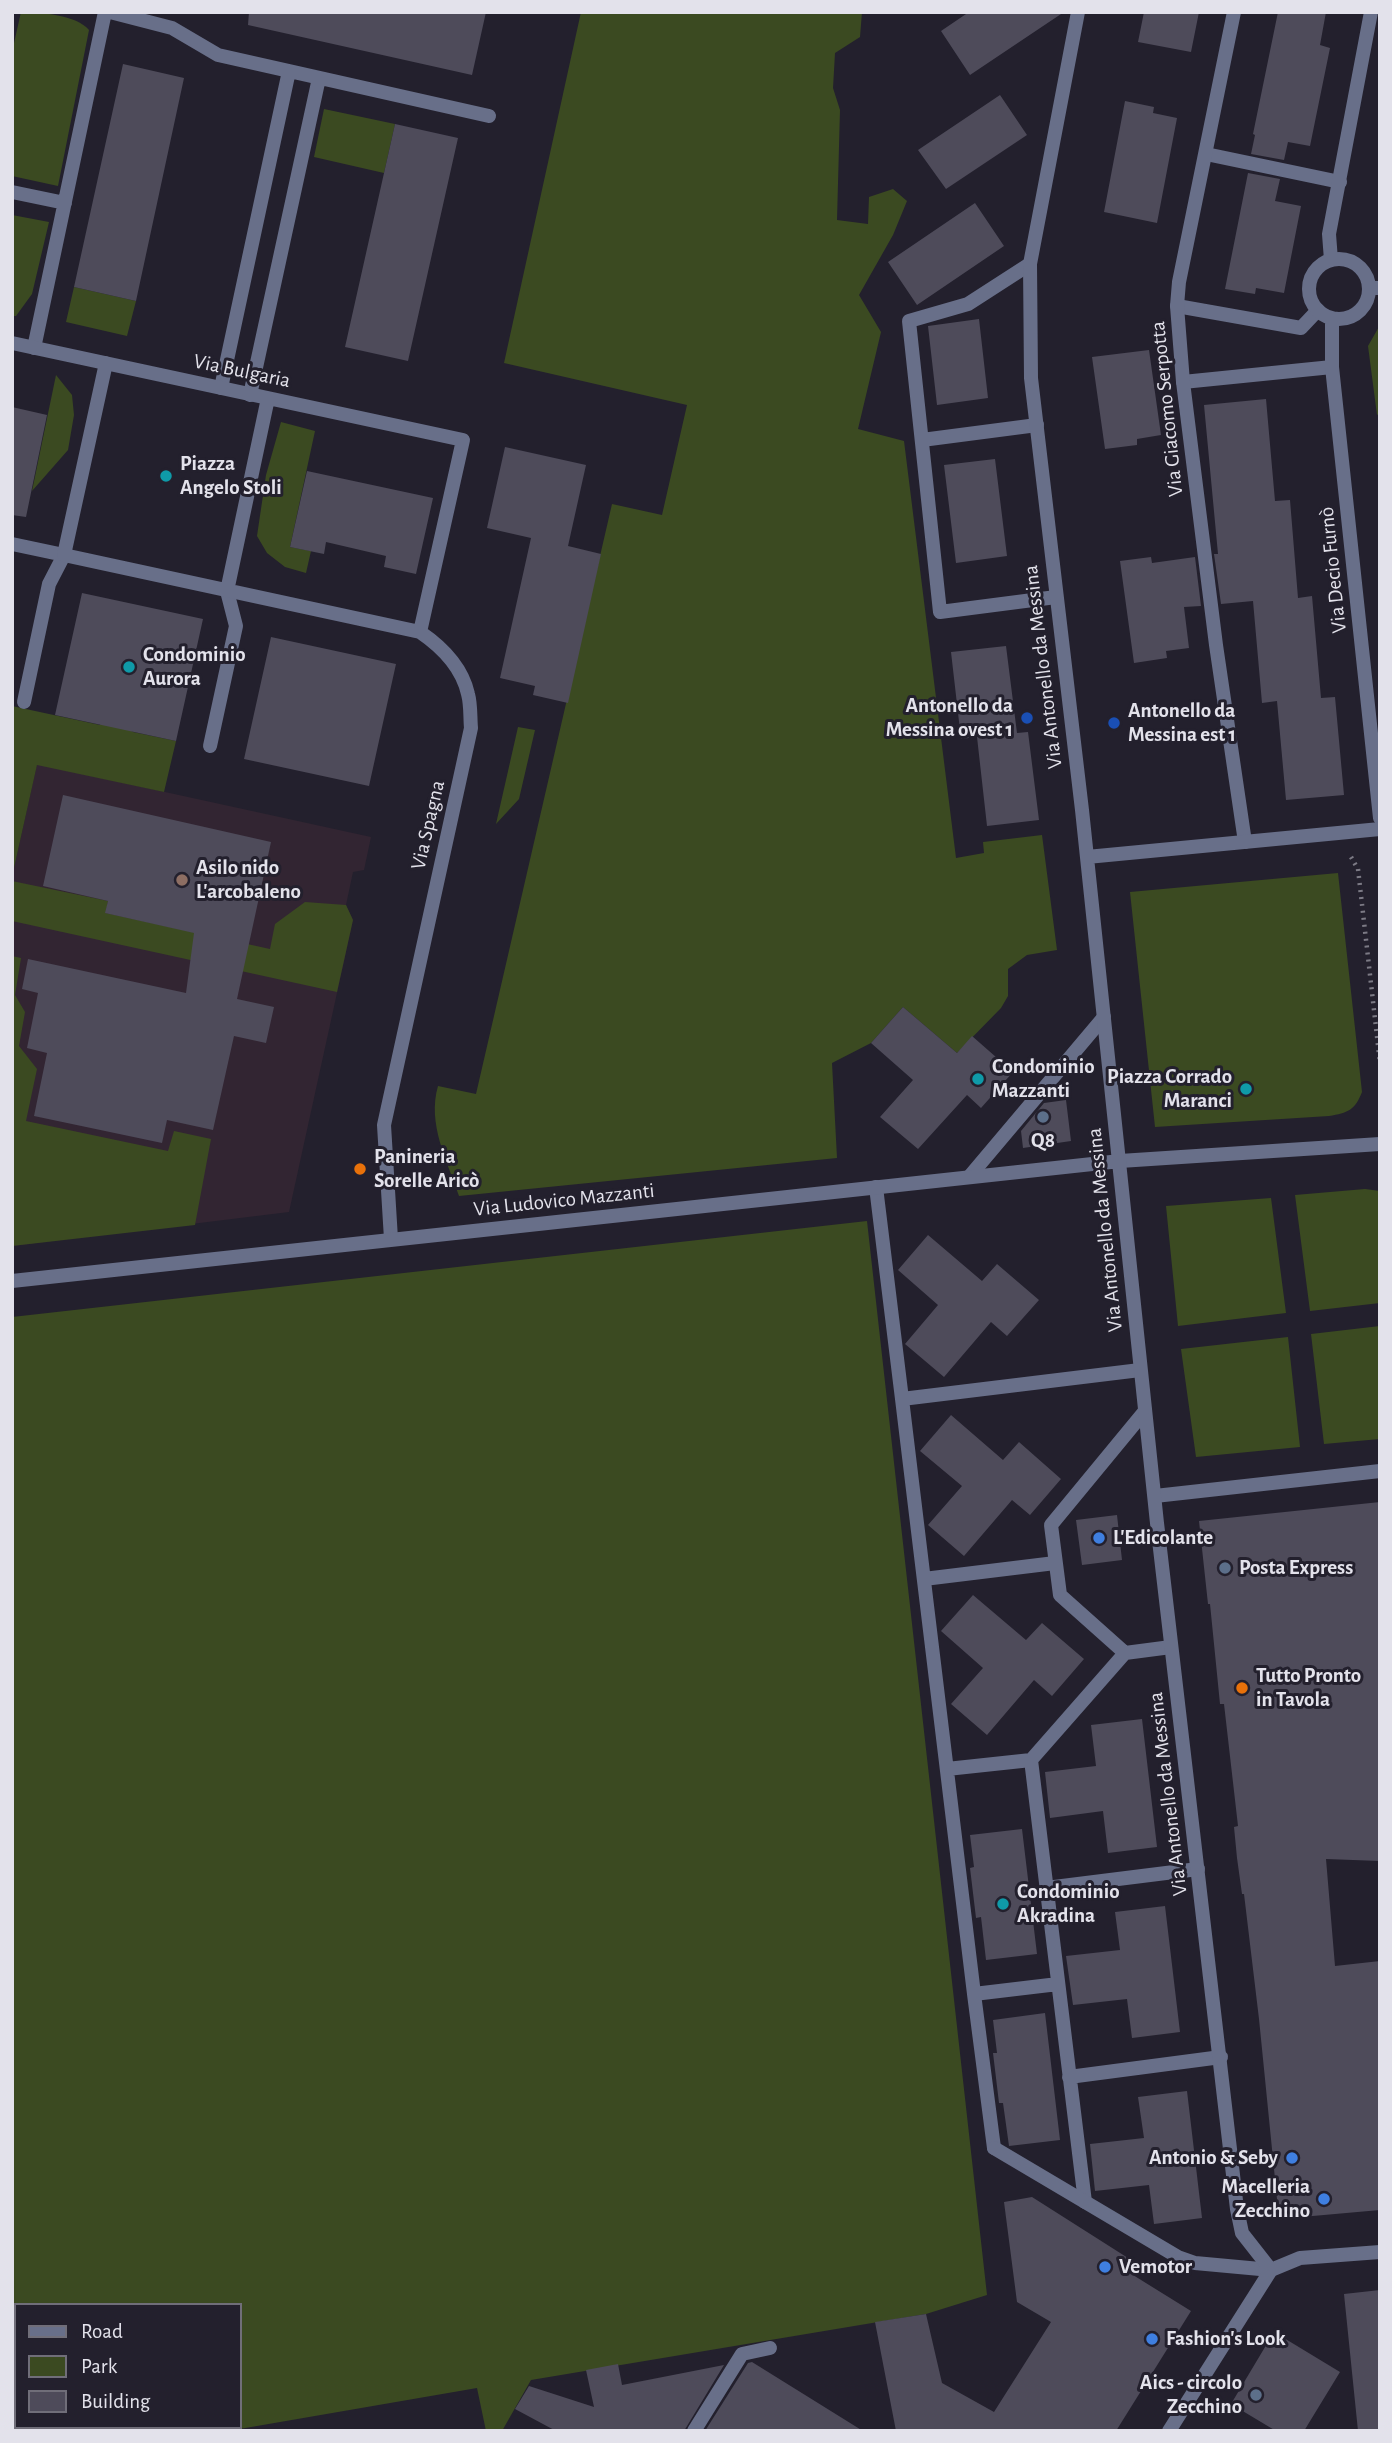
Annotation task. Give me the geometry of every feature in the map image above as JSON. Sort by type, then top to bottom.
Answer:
[{"type":"street","points":[[34,348],[108,12],[172,28],[218,55],[489,116]]},
{"type":"street","name":"Via Antonello da Messina","points":[[1078,12],[1030,264],[1031,379],[1087,858],[1171,1647],[1242,2233],[1271,2270]]},
{"type":"street","name":"Via Giacomo Serpotta","points":[[1234,12],[1179,282],[1177,306],[1183,383],[1216,645],[1245,842]]},
{"type":"street","points":[[1331,260],[1329,234],[1371,12]]},
{"type":"street","points":[[220,388],[289,71]]},
{"type":"street","points":[[250,394],[319,78]]},
{"type":"street","points":[[1206,154],[1340,182]]},
{"type":"street","points":[[12,192],[65,203]]},
{"type":"street","points":[[1346,259],[1360,267],[1374,288],[1361,310],[1347,318],[1332,318],[1318,310],[1310,297],[1310,281],[1318,268],[1331,260],[1346,259]]},
{"type":"street","points":[[1030,264],[968,304],[909,321],[940,612],[1056,597]]},
{"type":"street","points":[[1177,306],[1301,328],[1318,310]]},
{"type":"street","name":"Via Decio Furnò","points":[[1332,318],[1332,367],[1380,818]]},
{"type":"street","name":"Via Bulgaria","points":[[12,343],[463,440],[420,632]]},
{"type":"street","points":[[24,702],[49,584],[64,555],[106,363]]},
{"type":"street","points":[[1183,383],[1332,367]]},
{"type":"street","points":[[210,746],[236,626],[227,591],[268,398]]},
{"type":"street","points":[[922,440],[1037,425]]},
{"type":"street","points":[[12,544],[420,632]]},
{"type":"street","name":"Via Spagna","points":[[391,1239],[384,1125],[471,728],[468,694],[458,669],[438,645],[420,632]]},
{"type":"street","points":[[1087,858],[1380,829]]},
{"type":"street","points":[[969,1177],[1104,1017]]},
{"type":"street","name":"Via Ludovico Mazzanti","points":[[12,1280],[1120,1161],[1380,1144]]},
{"type":"street","points":[[876,1187],[994,2148],[1178,2257],[1195,2263],[1271,2270],[1300,2258],[1380,2252]]},
{"type":"street","points":[[902,1399],[1140,1370]]},
{"type":"street","points":[[1125,1653],[1060,1595],[1051,1525],[1145,1412]]},
{"type":"street","points":[[1155,1496],[1380,1471]]},
{"type":"street","points":[[924,1579],[1055,1563]]},
{"type":"street","points":[[947,1769],[1031,1760],[1125,1653],[1171,1647]]},
{"type":"street","points":[[1031,1760],[1085,2202]]},
{"type":"street","points":[[1046,1888],[1198,1869]]},
{"type":"street","points":[[974,1994],[1058,1984]]},
{"type":"street","points":[[1069,2077],[1221,2057]]},
{"type":"street","points":[[1169,2431],[1271,2270]]},
{"type":"street","points":[[694,2431],[742,2354],[770,2348]]},
{"type":"path","points":[[1337,834],[1339,847],[1349,853],[1358,869],[1380,1063]]},
{"type":"shaded area","points":[[37,764],[371,837],[364,870],[353,872],[346,905],[353,920],[289,1212],[12,1246],[12,877]]},
{"type":"green space","points":[[21,12],[67,18],[89,30],[58,186],[12,176],[12,52]]},
{"type":"green space","points":[[581,12],[862,12],[860,37],[835,53],[833,88],[840,110],[837,220],[868,224],[869,197],[893,189],[907,201],[893,235],[859,295],[881,332],[858,429],[904,441],[956,858],[984,853],[983,842],[1042,835],[1057,950],[1027,955],[1008,969],[1008,996],[1001,1008],[957,1053],[903,1007],[871,1043],[832,1063],[837,1158],[459,1196],[437,1128],[435,1100],[438,1086],[476,1094],[612,504],[662,515],[687,405],[504,363]]},
{"type":"green space","points":[[324,109],[395,124],[384,173],[314,157]]},
{"type":"green space","points":[[12,215],[49,222],[32,294],[16,316],[12,316]]},
{"type":"green space","points":[[74,287],[136,301],[127,336],[66,322]]},
{"type":"green space","points":[[1380,325],[1380,413],[1377,415],[1368,346]]},
{"type":"green space","points":[[56,375],[72,395],[74,415],[68,450],[32,491]]},
{"type":"green space","points":[[281,422],[315,431],[290,547],[311,551],[306,573],[285,567],[267,553],[257,536],[266,475]]},
{"type":"green space","points":[[12,706],[100,725],[103,712],[133,732],[176,741],[164,792],[37,765],[12,877]]},
{"type":"green space","points":[[518,727],[535,730],[519,799],[496,824]]},
{"type":"green space","points":[[1338,873],[1362,1092],[1357,1103],[1346,1112],[1329,1116],[1155,1127],[1130,892]]},
{"type":"green space","points":[[12,881],[108,901],[106,913],[270,949],[275,924],[305,902],[346,905],[353,920],[337,992],[12,921]]},
{"type":"green space","points":[[12,956],[21,958],[15,995],[25,1012],[19,1046],[37,1069],[26,1121],[168,1151],[174,1131],[211,1139],[195,1225],[12,1246]]},
{"type":"green space","points":[[1365,1189],[1380,1191],[1380,1303],[1310,1311],[1295,1195]]},
{"type":"green space","points":[[1271,1198],[1286,1313],[1178,1326],[1166,1206]]},
{"type":"green space","points":[[867,1221],[987,2295],[926,2314],[531,2380],[502,2431],[486,2431],[477,2388],[242,2429],[242,2303],[14,2303],[14,2429],[240,2429],[12,2431],[12,1317]]},
{"type":"green space","points":[[1380,1326],[1380,1439],[1324,1444],[1311,1334]]},
{"type":"green space","points":[[1288,1337],[1300,1447],[1196,1457],[1181,1349]]},
{"type":"building","points":[[249,12],[486,12],[472,75],[248,25]]},
{"type":"building","points":[[969,12],[1064,12],[970,75],[941,31]]},
{"type":"building","points":[[1144,12],[1199,12],[1191,52],[1138,42]]},
{"type":"building","points":[[1278,12],[1326,12],[1320,45],[1330,48],[1310,146],[1288,142],[1284,160],[1251,154]]},
{"type":"building","points":[[123,64],[184,78],[136,301],[74,287]]},
{"type":"building","points":[[1000,95],[1027,135],[946,189],[918,150]]},
{"type":"building","points":[[1125,101],[1154,107],[1153,113],[1177,118],[1157,223],[1104,212]]},
{"type":"building","points":[[395,124],[458,138],[408,361],[345,347]]},
{"type":"building","points":[[1248,173],[1280,179],[1275,201],[1301,206],[1284,293],[1256,288],[1255,294],[1225,289]]},
{"type":"building","points":[[975,203],[1004,246],[917,305],[888,262]]},
{"type":"building","points":[[979,319],[988,398],[937,405],[928,326]]},
{"type":"building","points":[[1149,350],[1161,435],[1137,439],[1137,445],[1105,449],[1092,357]]},
{"type":"building","points":[[1266,399],[1275,501],[1290,500],[1298,598],[1312,596],[1321,698],[1335,697],[1344,795],[1286,800],[1277,701],[1262,703],[1253,601],[1221,604],[1214,554],[1218,554],[1204,405]]},
{"type":"building","points":[[12,407],[47,415],[26,517],[12,515]]},
{"type":"building","points":[[505,447],[586,465],[568,546],[601,554],[568,703],[533,695],[535,686],[500,678],[531,538],[487,528]]},
{"type":"building","points":[[995,459],[1007,556],[956,563],[944,465]]},
{"type":"building","points":[[307,471],[433,498],[416,574],[384,567],[386,556],[326,542],[324,554],[290,547]]},
{"type":"building","points":[[1151,557],[1152,563],[1195,557],[1201,606],[1184,607],[1189,648],[1166,651],[1167,658],[1134,663],[1120,561]]},
{"type":"building","name":"Condominio Aurora","points":[[82,593],[203,619],[176,741],[55,715]]},
{"type":"building","points":[[271,637],[396,664],[369,786],[244,759]]},
{"type":"building","points":[[1006,646],[1017,733],[1028,732],[1039,820],[987,826],[977,737],[961,739],[951,652]]},
{"type":"building","points":[[63,795],[271,842],[237,999],[274,1007],[266,1043],[234,1036],[213,1130],[167,1120],[162,1143],[34,1116],[47,1053],[27,1048],[38,993],[22,989],[28,959],[186,993],[194,933],[105,913],[108,901],[43,886]]},
{"type":"building","name":"Condominio Mazzanti","points":[[903,1007],[957,1053],[972,1036],[1013,1072],[981,1108],[967,1095],[918,1149],[880,1117],[913,1080],[871,1043]]},
{"type":"building","points":[[1066,1100],[1071,1141],[1023,1148],[1021,1131],[1044,1103]]},
{"type":"building","points":[[928,1235],[982,1281],[997,1264],[1039,1300],[1007,1336],[991,1322],[944,1377],[905,1344],[938,1305],[898,1270]]},
{"type":"building","points":[[951,1415],[1003,1460],[1019,1442],[1061,1479],[1030,1515],[1012,1500],[964,1556],[928,1525],[962,1486],[920,1451]]},
{"type":"building","points":[[1380,1502],[1380,1861],[1326,1859],[1335,1966],[1380,1961],[1380,2210],[1279,2219],[1259,2019],[1237,1858],[1234,1827],[1238,1826],[1224,1704],[1220,1704],[1199,1521]]},
{"type":"building","name":"L'Edicolante","points":[[1117,1515],[1122,1560],[1082,1565],[1076,1520]]},
{"type":"building","points":[[973,1595],[1026,1640],[1042,1623],[1084,1659],[1052,1696],[1034,1680],[987,1735],[951,1704],[983,1668],[941,1631]]},
{"type":"building","points":[[1142,1719],[1157,1847],[1108,1853],[1103,1811],[1050,1818],[1045,1772],[1096,1766],[1091,1725]]},
{"type":"building","name":"Condominio Akradina","points":[[1022,1829],[1037,1954],[986,1960],[981,1917],[976,1918],[970,1868],[974,1867],[970,1835]]},
{"type":"building","points":[[1165,1906],[1180,2032],[1132,2038],[1127,1999],[1073,2005],[1066,1956],[1120,1950],[1115,1912]]},
{"type":"building","points":[[1045,2013],[1060,2140],[1009,2146],[1003,2103],[999,2103],[993,2053],[997,2053],[993,2020]]},
{"type":"building","points":[[1187,2091],[1202,2218],[1154,2224],[1149,2185],[1095,2191],[1090,2144],[1144,2138],[1138,2097]]},
{"type":"building","points":[[1032,2197],[1139,2265],[1133,2275],[1191,2311],[1116,2431],[896,2431],[875,2322],[926,2314],[942,2383],[994,2412],[1051,2322],[1017,2302],[1004,2202]]},
{"type":"building","points":[[1380,2290],[1380,2431],[1358,2431],[1344,2294]]},
{"type":"building","points":[[1274,2332],[1340,2372],[1304,2431],[1276,2431],[1231,2404]]},
{"type":"building","points":[[752,2362],[863,2431],[705,2431],[748,2363]]},
{"type":"building","points":[[618,2364],[622,2385],[724,2365],[684,2431],[556,2431],[515,2409],[529,2386],[594,2407],[586,2370]]},
{"type":"place","name":"Piazza Angelo Stoli","points":[[166,476]]},
{"type":"place","name":"Condominio Aurora","points":[[129,667]]},
{"type":"place","name":"Antonello da Messina ovest 1","points":[[1027,718]]},
{"type":"place","name":"Antonello da Messina est 1","points":[[1114,723]]},
{"type":"place","name":"Asilo nido L'arcobaleno","points":[[182,880]]},
{"type":"place","name":"Condominio Mazzanti","points":[[978,1079]]},
{"type":"place","name":"Piazza Corrado Maranci","points":[[1246,1089]]},
{"type":"place","name":"Q8","points":[[1043,1117]]},
{"type":"place","name":"Panineria Sorelle Aricò","points":[[360,1169]]},
{"type":"place","name":"L'Edicolante","points":[[1099,1538]]},
{"type":"place","name":"Posta Express","points":[[1225,1568]]},
{"type":"place","name":"Tutto Pronto in Tavola","points":[[1242,1688]]},
{"type":"place","name":"Condominio Akradina","points":[[1003,1904]]},
{"type":"place","name":"Antonio & Seby","points":[[1292,2158]]},
{"type":"place","name":"Macelleria Zecchino","points":[[1324,2199]]},
{"type":"place","name":"Vemotor","points":[[1105,2267]]},
{"type":"place","name":"Fashion's Look","points":[[1152,2339]]},
{"type":"place","name":"Aics - circolo Zecchino","points":[[1256,2395]]}]
